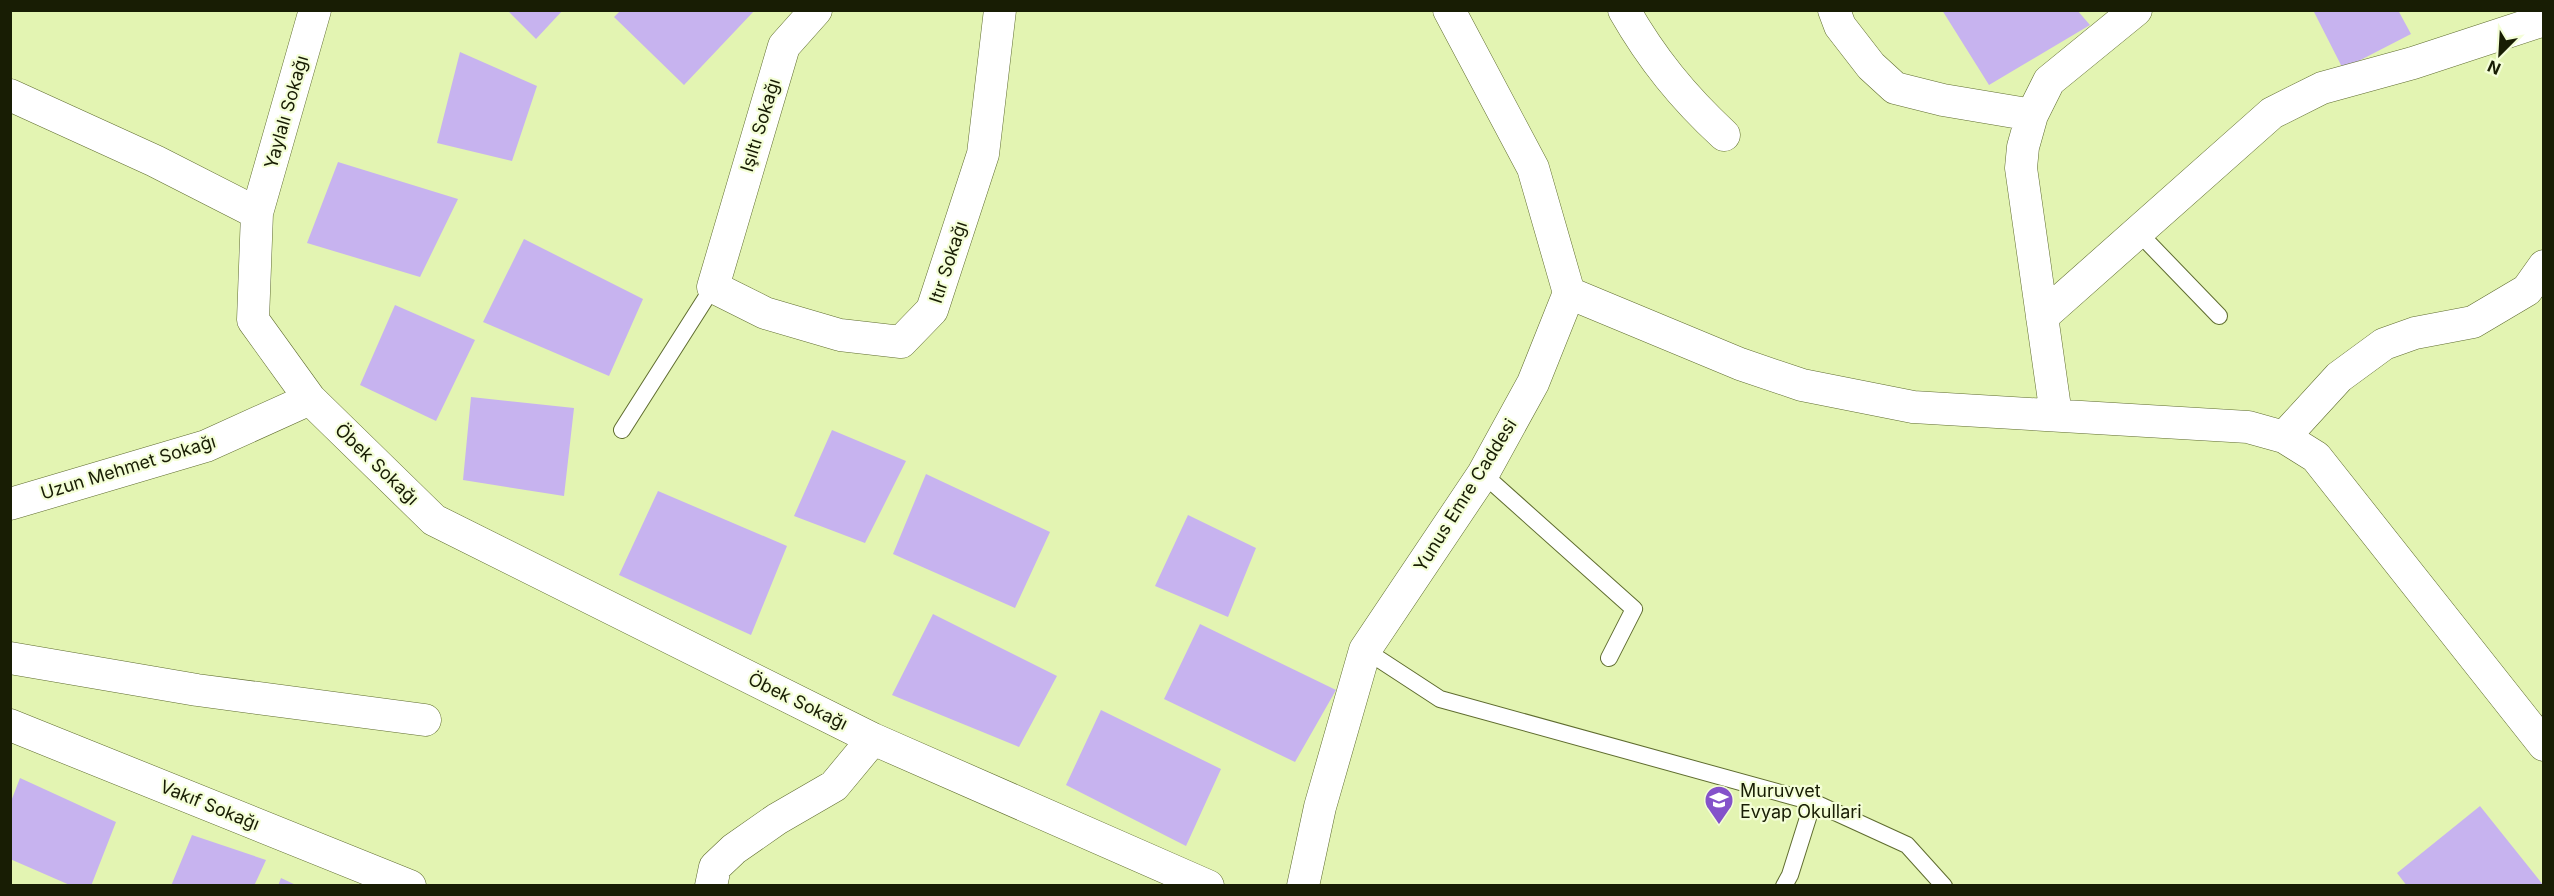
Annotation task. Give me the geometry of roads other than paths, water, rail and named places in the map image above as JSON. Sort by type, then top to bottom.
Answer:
[{"type":"street","name":"Yaylalı Sokağı","points":[[257,213],[315,10]]},
{"type":"street","name":"Işıltı Sokağı","points":[[713,287],[784,46],[816,10]]},
{"type":"street","name":"Itır Sokağı","points":[[713,287],[765,314],[840,335],[901,342],[932,310],[983,154],[1000,10]]},
{"type":"street","points":[[1449,10],[1533,168],[1569,293],[1740,364],[1802,386],[1913,407],[2248,427],[2284,437],[2316,457],[2544,745]]},
{"type":"street","points":[[1624,10],[1641,40],[1687,101],[1724,135]]},
{"type":"street","points":[[1834,10],[1840,26],[1871,66],[1895,88],[1943,100],[2032,115]]},
{"type":"street","points":[[2055,415],[2021,168],[2023,147],[2032,115],[2049,81],[2136,10]]},
{"type":"street","points":[[2042,317],[2272,113],[2322,88],[2413,63],[2544,20]]},
{"type":"street","points":[[10,95],[155,161],[257,213]]},
{"type":"street","name":"Öbek Sokağı","points":[[257,213],[254,320],[310,399],[434,520],[873,738],[1208,885]]},
{"type":"street","points":[[2284,437],[2339,377],[2384,344],[2415,333],[2473,322],[2527,290],[2544,266]]},
{"type":"street","name":"Yunus Emre Caddesi","points":[[1303,885],[1320,807],[1365,651],[1483,474],[1533,383],[1569,293]]},
{"type":"street","name":"Uzun Mehmet Sokağı","points":[[10,504],[206,446],[310,399]]},
{"type":"street","points":[[10,658],[197,690],[425,720]]},
{"type":"street","name":"Vakıf Sokağı","points":[[10,725],[410,885]]},
{"type":"street","points":[[711,885],[716,867],[735,849],[777,819],[834,786],[873,738]]},
{"type":"lane","points":[[2137,231],[2219,316]]},
{"type":"lane","points":[[622,430],[713,287]]},
{"type":"lane","points":[[1483,474],[1634,609],[1609,658]]},
{"type":"lane","points":[[1365,651],[1440,699],[1813,802],[1907,845],[1944,885]]},
{"type":"lane","points":[[1784,885],[1790,875],[1813,802]]},
{"type":"place","name":"Muruvvet Evyap Okullari","points":[[1719,826]]}]
